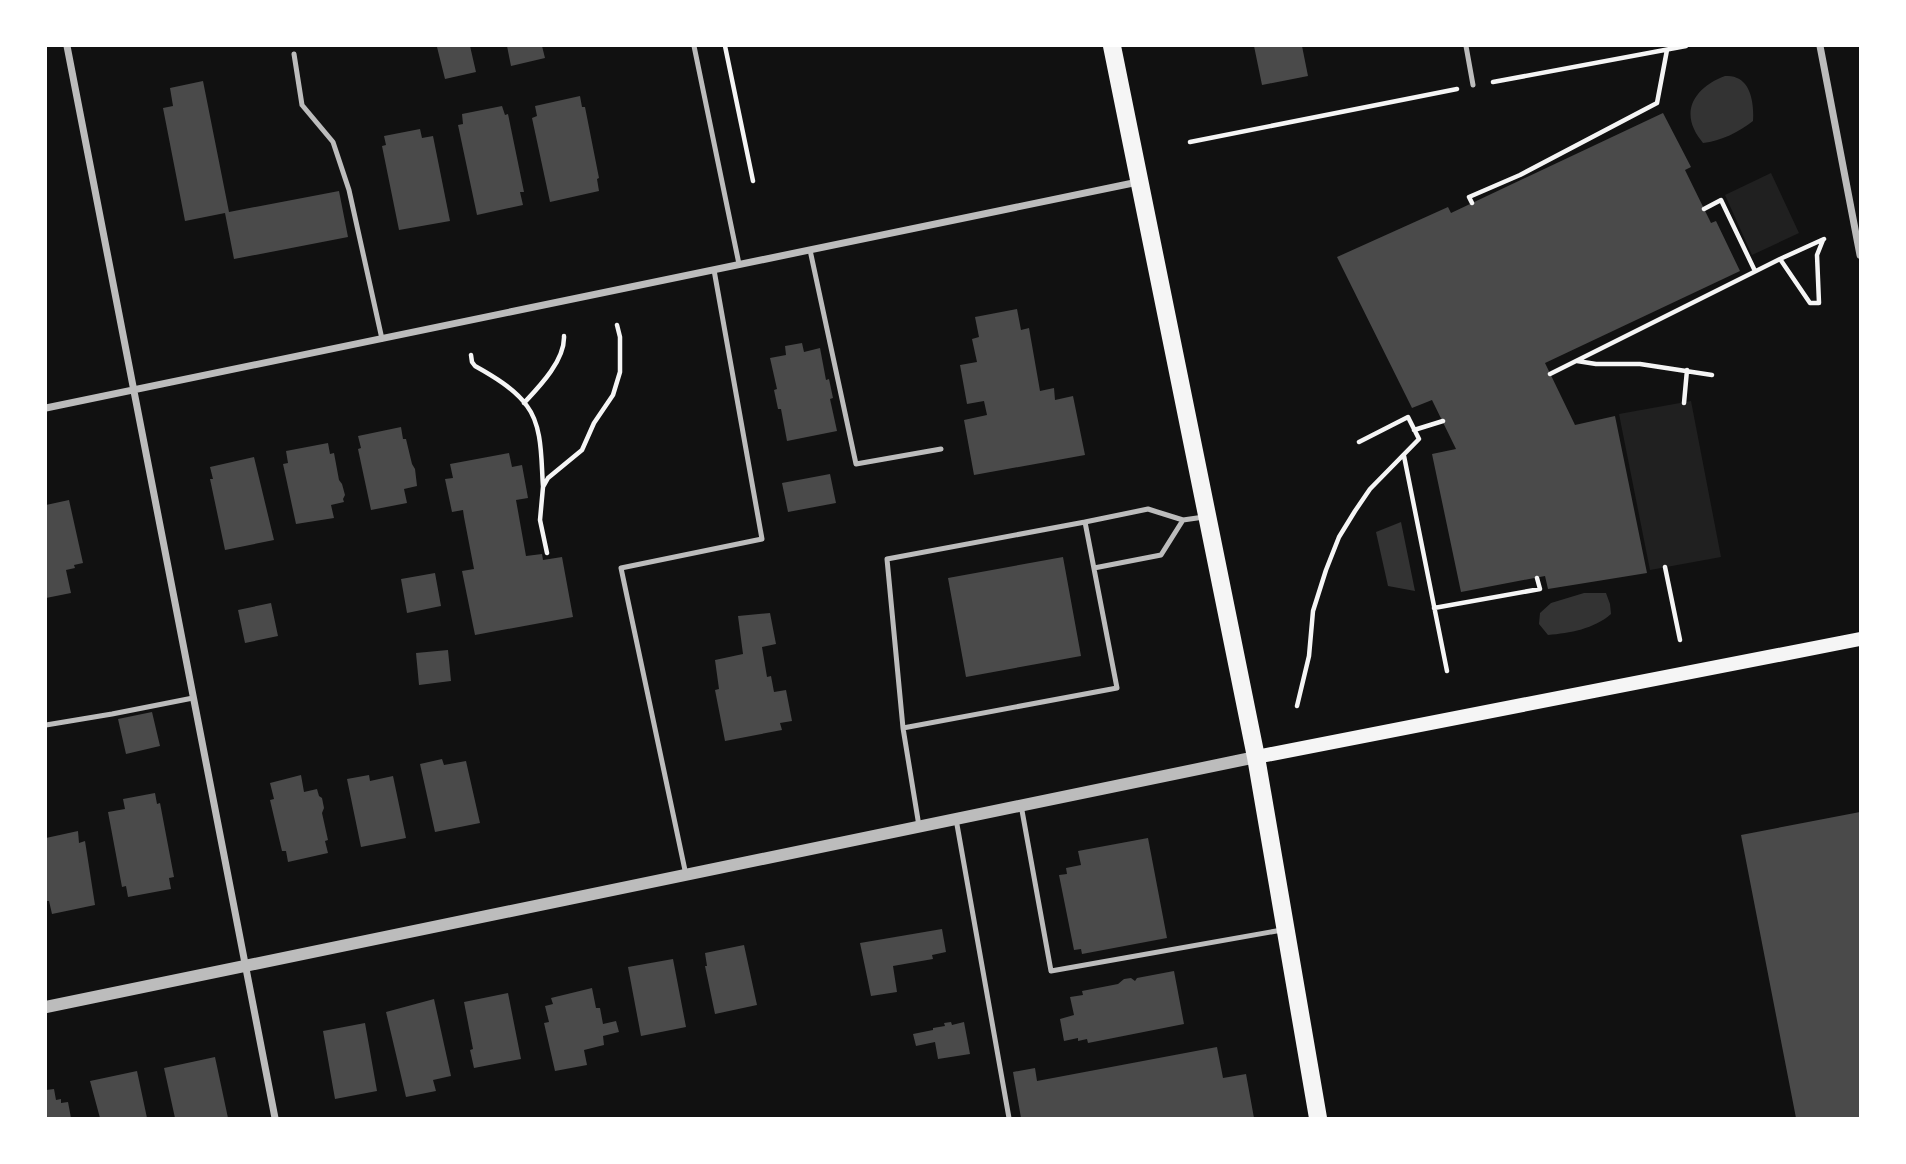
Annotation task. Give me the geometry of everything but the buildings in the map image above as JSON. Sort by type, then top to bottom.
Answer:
[{"type":"main road","points":[[1112,46],[1256,757],[1318,1118]]},
{"type":"main road","points":[[1256,757],[1860,639]]},
{"type":"street","points":[[67,46],[275,1118]]},
{"type":"street","points":[[1820,46],[1860,255]]},
{"type":"street","points":[[46,408],[1139,182]]},
{"type":"street","points":[[46,1007],[1256,757]]},
{"type":"lane","points":[[694,46],[740,264]]},
{"type":"lane","points":[[1465,46],[1474,85]]},
{"type":"lane","points":[[294,54],[302,105],[333,142],[349,190],[382,339]]},
{"type":"lane","points":[[810,250],[856,464],[941,449]]},
{"type":"lane","points":[[686,875],[621,568],[762,539],[714,270]]},
{"type":"lane","points":[[919,826],[903,728],[887,559],[1148,509],[1184,520],[1207,516]]},
{"type":"lane","points":[[1094,568],[1161,555],[1184,520]]},
{"type":"lane","points":[[903,728],[1117,688],[1085,522]]},
{"type":"lane","points":[[46,725],[193,698]]},
{"type":"lane","points":[[1021,805],[1051,971],[1285,929]]},
{"type":"lane","points":[[956,819],[1009,1118]]},
{"type":"path","points":[[726,46],[753,181]]},
{"type":"path","points":[[1190,142],[1686,46]]},
{"type":"path","points":[[1472,203],[1469,197],[1520,175],[1657,103],[1667,50]]},
{"type":"path","points":[[1704,209],[1721,200],[1755,271]]},
{"type":"path","points":[[1550,374],[1755,271],[1780,259],[1824,239],[1817,255],[1819,303],[1810,303],[1780,259]]},
{"type":"path","points":[[543,487],[548,478],[582,450],[594,423],[613,395],[620,372],[620,337],[617,325]]},
{"type":"path","points":[[524,403],[560,359],[565,336]]},
{"type":"path","points":[[471,355],[475,366],[498,380],[524,403],[534,418],[543,487],[540,520],[547,553]]},
{"type":"path","points":[[1575,360],[1596,365],[1640,364],[1712,375]]},
{"type":"path","points":[[1684,402],[1687,370]]},
{"type":"path","points":[[1297,706],[1309,656],[1313,611],[1335,548],[1370,489],[1419,439],[1408,417],[1359,442]]},
{"type":"path","points":[[1414,430],[1443,421]]},
{"type":"path","points":[[1404,455],[1447,671]]},
{"type":"path","points":[[1665,567],[1680,640]]},
{"type":"path","points":[[1434,608],[1540,589],[1537,578]]},
{"type":"shaded area","points":[[1725,76],[1733,76],[1746,85],[1752,103],[1753,121],[1730,135],[1703,143],[1691,120],[1693,103],[1702,89]]},
{"type":"shaded area","points":[[1771,173],[1799,233],[1752,255],[1725,195]]},
{"type":"shaded area","points":[[1691,401],[1721,557],[1650,570],[1619,414]]},
{"type":"shaded area","points":[[1401,522],[1415,591],[1388,586],[1376,532]]},
{"type":"shaded area","points":[[1584,593],[1606,593],[1611,614],[1589,627],[1548,635],[1539,624],[1540,613],[1551,603]]}]
